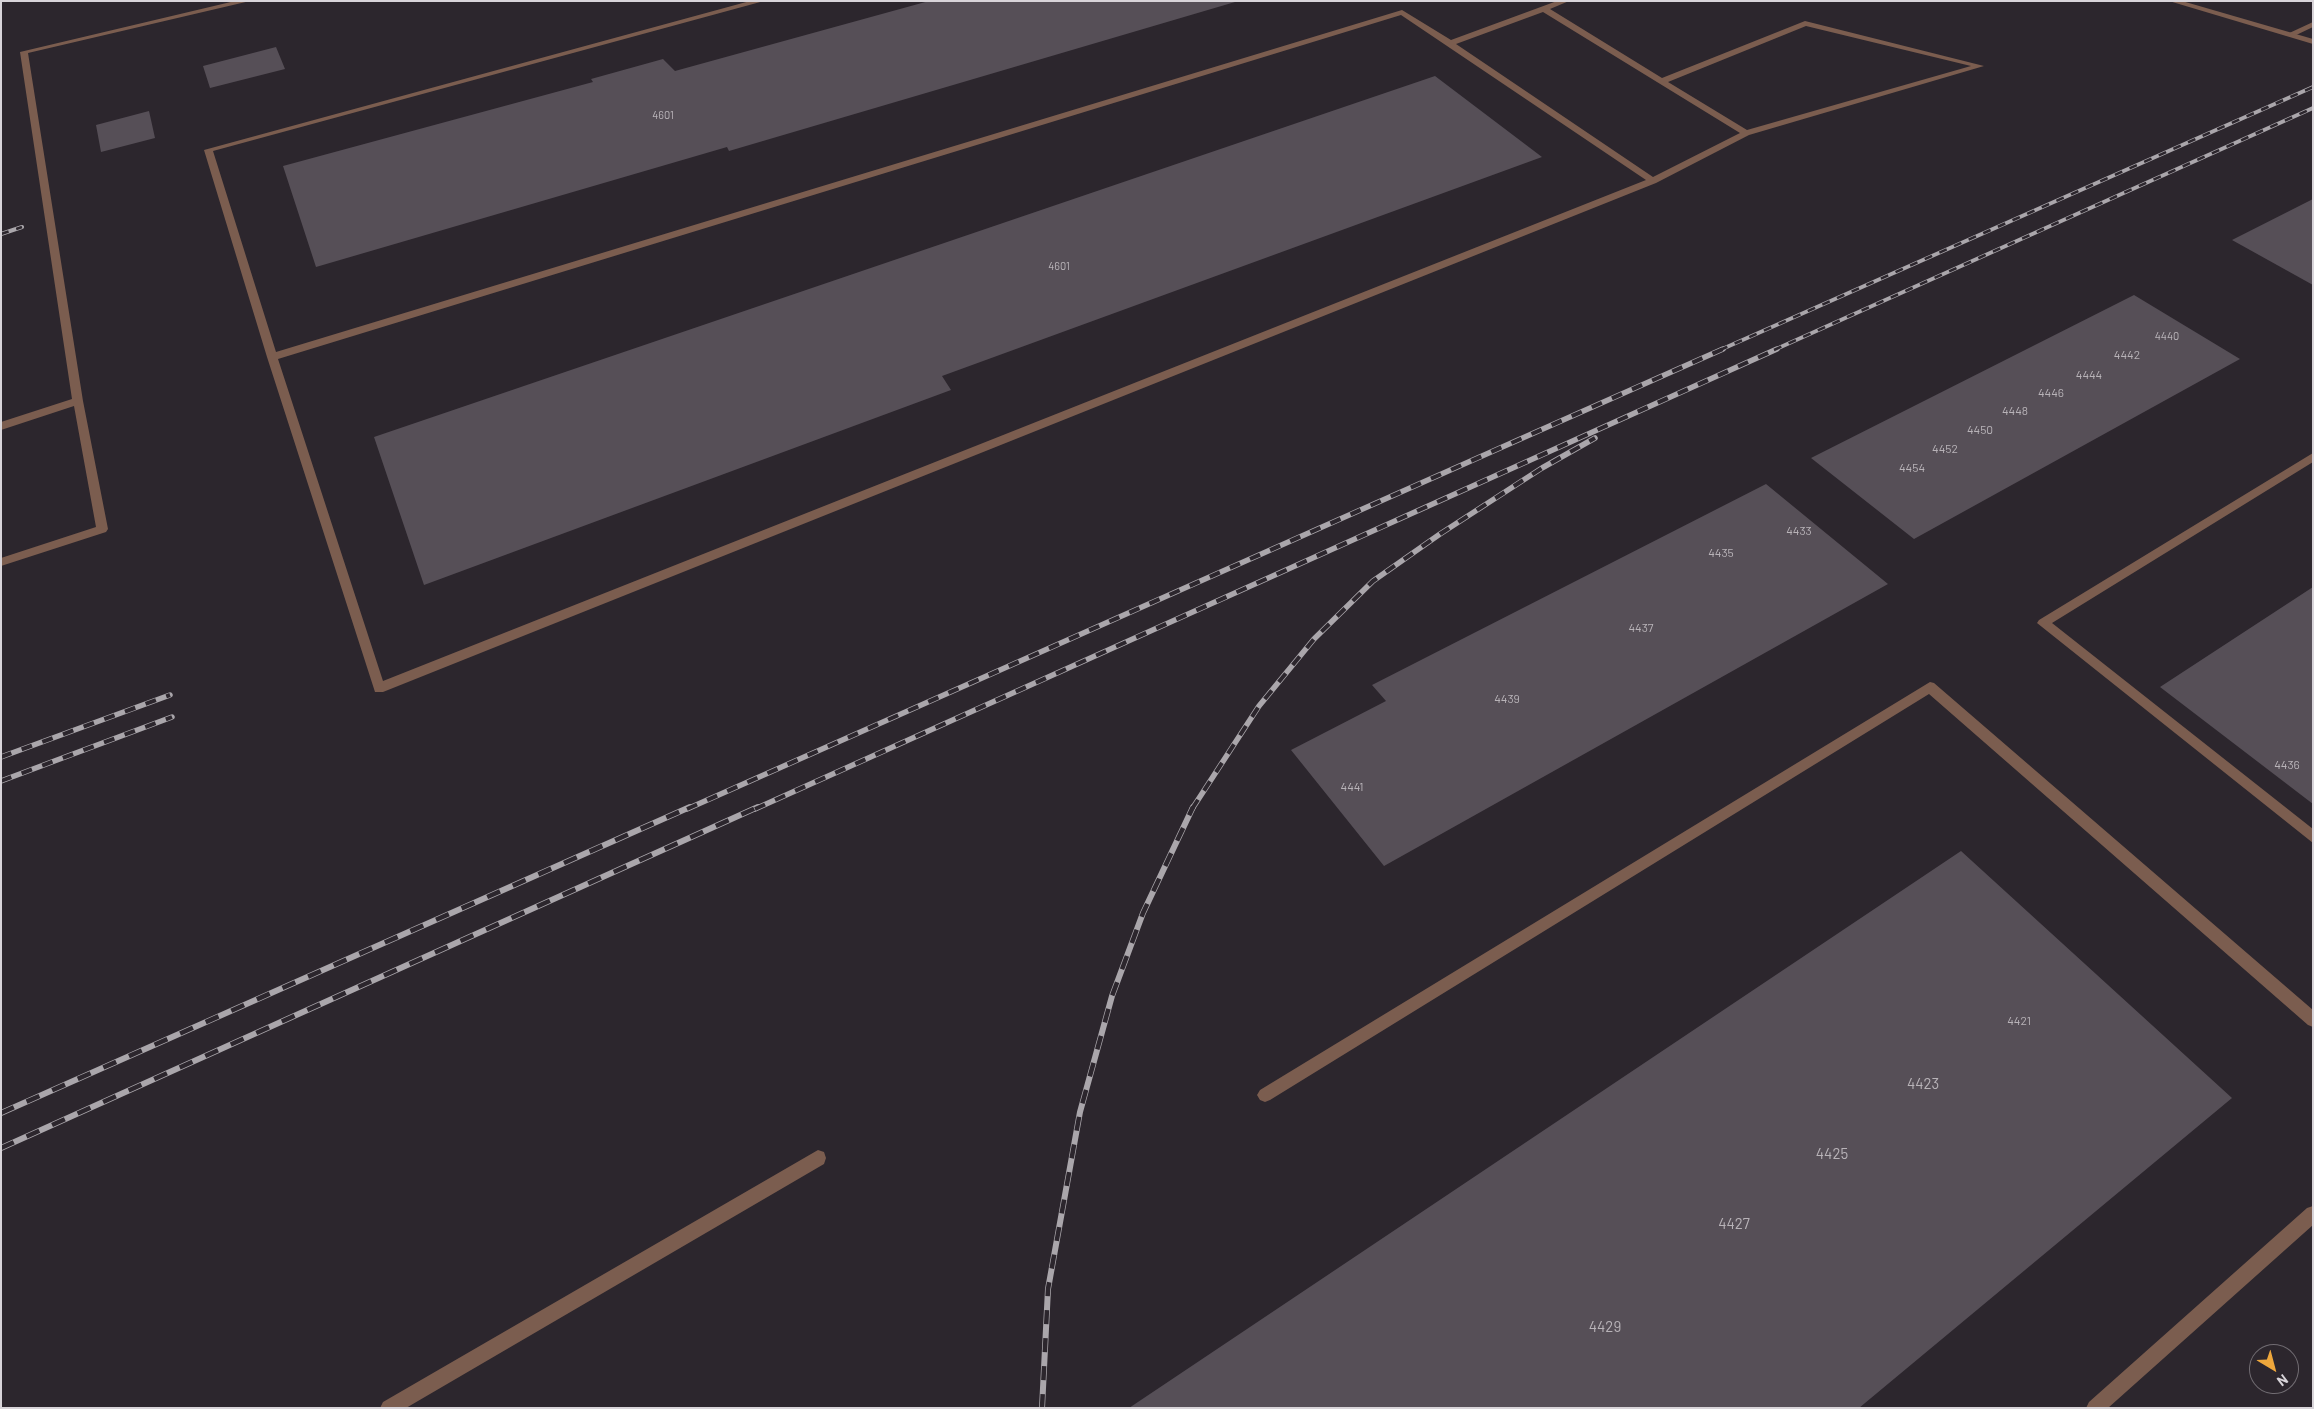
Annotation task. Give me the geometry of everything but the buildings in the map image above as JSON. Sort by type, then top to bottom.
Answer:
[{"type":"street","points":[[1,562],[102,529],[78,401],[24,52],[246,1]]},
{"type":"street","points":[[760,1],[208,150],[378,688],[1653,180],[1746,133],[1980,66],[1805,23],[1662,81]]},
{"type":"street","points":[[1402,12],[1405,1]]},
{"type":"street","points":[[1450,43],[1564,1]]},
{"type":"street","points":[[2173,1],[2313,42]]},
{"type":"street","points":[[1544,9],[1746,133]]},
{"type":"street","points":[[272,357],[1402,12],[1653,180]]},
{"type":"street","points":[[2289,35],[2313,24]]},
{"type":"street","points":[[1,426],[78,401]]},
{"type":"street","points":[[2313,456],[2043,623],[2313,837]]},
{"type":"street","points":[[1264,1094],[1930,688],[2313,1020]]},
{"type":"street","points":[[398,1405],[818,1158]]},
{"type":"street","points":[[2095,1408],[2313,1214]]},
{"type":"railway","points":[[1720,350],[2313,87]]},
{"type":"railway","points":[[1774,350],[2313,108]]},
{"type":"railway","points":[[1,234],[22,227]]},
{"type":"railway","points":[[687,809],[1723,349]]},
{"type":"railway","points":[[755,809],[1777,349]]},
{"type":"railway","points":[[1192,809],[1259,706],[1314,639],[1373,581],[1440,534],[1542,468],[1595,438]]},
{"type":"railway","points":[[1,757],[170,695]]},
{"type":"railway","points":[[1,781],[172,717]]},
{"type":"railway","points":[[1,1113],[690,807]]},
{"type":"railway","points":[[1,1148],[758,807]]},
{"type":"railway","points":[[1042,1408],[1048,1289],[1080,1112],[1112,996],[1143,913],[1192,809]]}]
